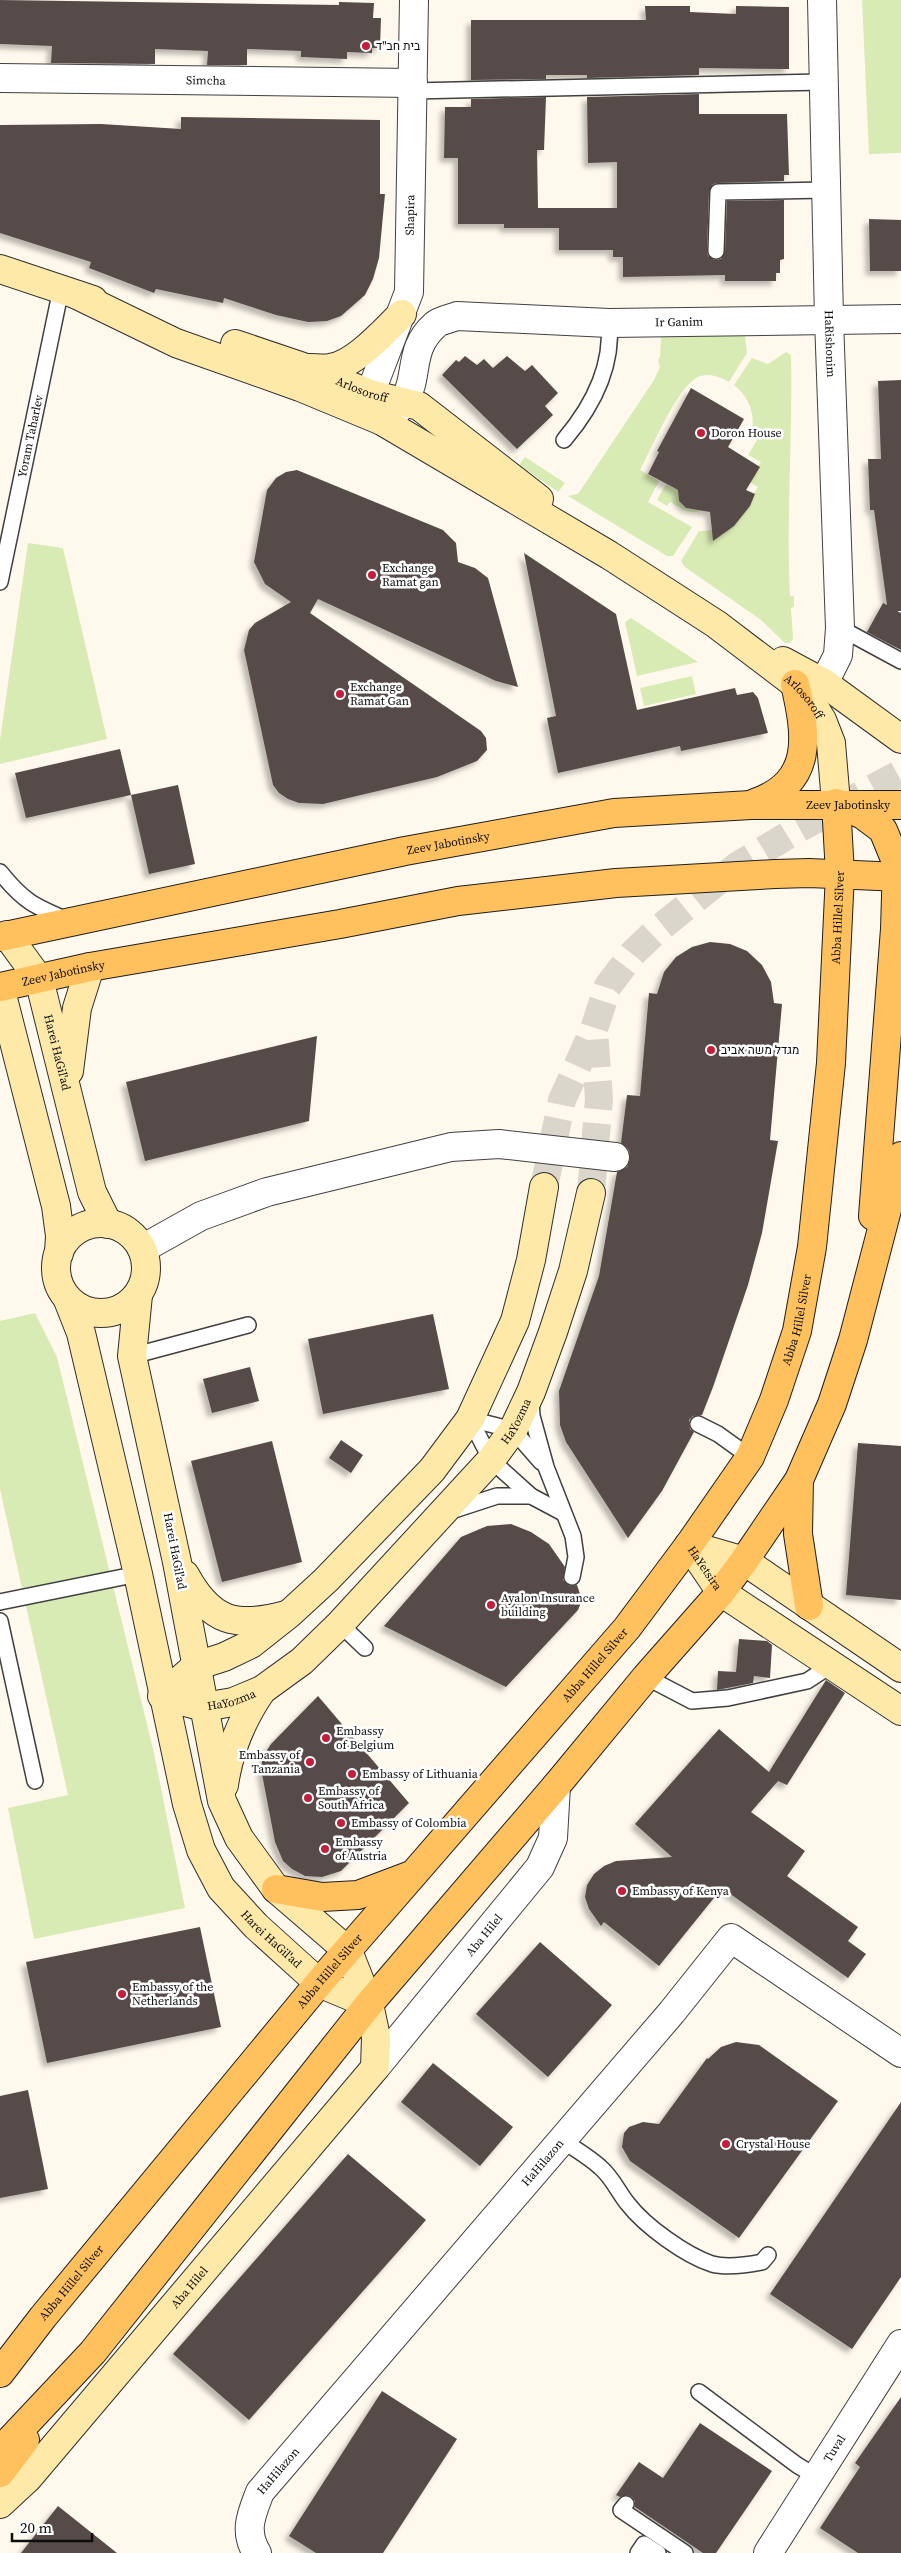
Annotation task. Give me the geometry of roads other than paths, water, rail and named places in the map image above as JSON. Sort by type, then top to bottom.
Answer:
[{"type":"main road","points":[[751,805],[771,798],[783,789],[797,770],[803,752],[804,732],[795,684]]},
{"type":"main road","points":[[836,803],[863,815],[883,830],[897,864],[899,877],[873,1198],[872,1263]]},
{"type":"main road","name":"Abba Hillel Silver","points":[[0,2374],[43,2317],[319,1983],[627,1628],[689,1545],[750,1457],[774,1400],[797,1331],[812,1247],[831,1064],[840,874],[836,803]]},
{"type":"main road","name":"Zeev Jabotinsky","points":[[4,936],[404,851],[614,813],[751,805],[901,804]]},
{"type":"main road","name":"Zeev Jabotinsky","points":[[0,987],[90,967],[340,924],[458,901],[616,883],[809,873],[899,877]]},
{"type":"main road","points":[[0,2473],[93,2352],[369,2004],[556,1786],[646,1676],[721,1592],[744,1561],[799,1480],[832,1404],[852,1340],[872,1263],[895,1200],[901,1156]]},
{"type":"main road","points":[[799,1480],[798,1534],[809,1606]]},
{"type":"main road","points":[[276,1889],[322,1897],[358,1895],[412,1875]]},
{"type":"main road","points":[[0,2360],[43,2317]]},
{"type":"main road","points":[[0,2451],[93,2352]]},
{"type":"street","name":"Shapira","points":[[370,394],[406,303],[414,0]]},
{"type":"street","name":"HaRishonim","points":[[822,0],[829,319],[840,628],[838,656],[824,683]]},
{"type":"street","name":"Simcha","points":[[0,78],[413,87]]},
{"type":"street","name":"Arlosoroff","points":[[0,269],[201,332],[306,368],[370,394],[405,401],[418,406],[441,425],[494,462],[609,555]]},
{"type":"street","name":"Arlosoroff","points":[[69,292],[176,343],[300,387],[382,421],[609,555],[716,624],[824,683],[901,739]]},
{"type":"street","name":"Ir Ganim","points":[[406,303],[420,308],[430,315],[609,323],[901,319]]},
{"type":"street","points":[[306,368],[331,368],[345,363],[369,345],[406,303]]},
{"type":"street","name":"Ir Ganim","points":[[405,401],[415,354],[426,336],[436,324],[457,316]]},
{"type":"street","points":[[370,394],[382,421],[395,413],[405,401]]},
{"type":"street","name":"Arlosoroff","points":[[716,624],[795,684],[822,720],[831,743],[836,803]]},
{"type":"street","points":[[4,936],[0,987],[56,1206],[60,1236],[58,1254],[57,1278],[61,1290],[68,1300],[85,1310],[105,1313],[123,1307],[138,1295],[146,1272],[142,1249],[133,1237],[122,1228],[108,1224],[95,1224],[73,1233],[64,1242],[58,1254]]},
{"type":"street","name":"Harei HaGil'ad","points":[[4,936],[39,979],[92,1192],[108,1224]]},
{"type":"street","points":[[68,1098],[73,1027],[81,992],[90,967]]},
{"type":"street","points":[[142,1249],[201,1216],[267,1192],[451,1147],[499,1144],[615,1157]]},
{"type":"street","points":[[162,1696],[196,1666],[251,1644],[289,1614],[326,1580],[432,1470],[470,1419],[515,1321],[531,1260],[544,1187]]},
{"type":"street","name":"HaYozma","points":[[162,1696],[204,1707],[232,1702],[262,1690],[302,1661],[340,1624],[491,1460],[513,1430],[531,1392],[573,1271],[591,1192]]},
{"type":"street","name":"Harei HaGil'ad","points":[[138,1295],[132,1356],[178,1562],[222,1801],[239,1838],[276,1889],[348,1951],[369,2004]]},
{"type":"street","name":"Harei HaGil'ad","points":[[68,1300],[81,1333],[138,1574],[186,1804],[201,1850],[221,1888],[256,1926],[319,1983],[369,2004]]},
{"type":"street","name":"HaYetsira","points":[[689,1545],[744,1561],[901,1668]]},
{"type":"street","name":"HaYetsira","points":[[689,1545],[721,1592],[901,1711]]},
{"type":"street","points":[[178,1562],[193,1591],[204,1605],[215,1614],[232,1620],[254,1621],[289,1614]]},
{"type":"street","points":[[222,1801],[228,1760],[235,1738],[246,1712],[262,1690]]},
{"type":"street","name":"Aba Hilel","points":[[0,2504],[28,2478],[375,2068],[540,1867],[553,1838],[556,1786]]},
{"type":"street","name":"HaHilazon","points":[[257,2553],[254,2548],[248,2521],[260,2492],[672,2012],[731,1938],[901,2053]]},
{"type":"street","points":[[369,2004],[376,2037],[375,2068]]},
{"type":"street","name":"Tuval","points":[[768,2553],[901,2344]]},
{"type":"lane","points":[[413,87],[823,82]]},
{"type":"lane","points":[[716,251],[718,192],[826,190]]},
{"type":"lane","name":"Yoram Taharlev","points":[[0,582],[69,292]]},
{"type":"lane","points":[[564,440],[583,418],[606,366],[610,339],[609,323]]},
{"type":"lane","points":[[840,628],[901,661]]},
{"type":"lane","points":[[0,872],[17,894],[38,908],[71,922]]},
{"type":"lane","points":[[132,1356],[248,1325]]},
{"type":"lane","points":[[531,1392],[532,1416],[546,1467],[573,1536],[576,1557],[572,1577]]},
{"type":"lane","points":[[470,1419],[513,1430],[546,1467]]},
{"type":"lane","points":[[470,1419],[491,1460],[531,1496],[563,1513]]},
{"type":"lane","points":[[698,1424],[718,1434],[750,1457]]},
{"type":"lane","points":[[444,1513],[498,1496],[531,1496]]},
{"type":"lane","points":[[0,1602],[138,1574]]},
{"type":"lane","points":[[0,1621],[36,1781]]},
{"type":"lane","points":[[340,1624],[366,1648]]},
{"type":"lane","points":[[646,1676],[692,1701],[719,1699],[807,1681],[832,1664]]},
{"type":"lane","points":[[562,2140],[600,2167],[616,2184],[626,2202],[641,2219],[689,2254],[713,2264],[744,2266],[762,2262],[768,2255]]},
{"type":"lane","points":[[698,2392],[817,2477]]},
{"type":"lane","points":[[626,2504],[620,2510],[685,2553]]},
{"type":"lane","points":[[638,2553],[644,2544],[658,2553]]},
{"type":"tunnel","points":[[544,1187],[562,1100],[594,1029],[608,986],[633,953],[656,931],[737,866],[798,829],[901,773]]},
{"type":"tunnel","points":[[591,1193],[599,1099],[594,1030]]},
{"type":"place","name":"בית חב\"ד","points":[[366,46]]},
{"type":"place","name":"Doron House","points":[[701,433]]},
{"type":"place","name":"Exchange Ramat gan","points":[[372,575]]},
{"type":"place","name":"Exchange Ramat Gan","points":[[340,694]]},
{"type":"place","name":"מגדל משה אביב","points":[[711,1050]]},
{"type":"place","name":"Ayalon Insurance building","points":[[491,1605]]},
{"type":"place","name":"Embassy of Belgium","points":[[326,1738]]},
{"type":"place","name":"Embassy of Tanzania","points":[[310,1762]]},
{"type":"place","name":"Embassy of Lithuania","points":[[352,1774]]},
{"type":"place","name":"Embassy of South Africa","points":[[308,1798]]},
{"type":"place","name":"Embassy of Colombia","points":[[341,1823]]},
{"type":"place","name":"Embassy of Austria","points":[[325,1849]]},
{"type":"place","name":"Embassy of Kenya","points":[[622,1891]]},
{"type":"place","name":"Embassy of the Netherlands","points":[[122,1994]]},
{"type":"place","name":"Crystal House","points":[[726,2144]]}]
